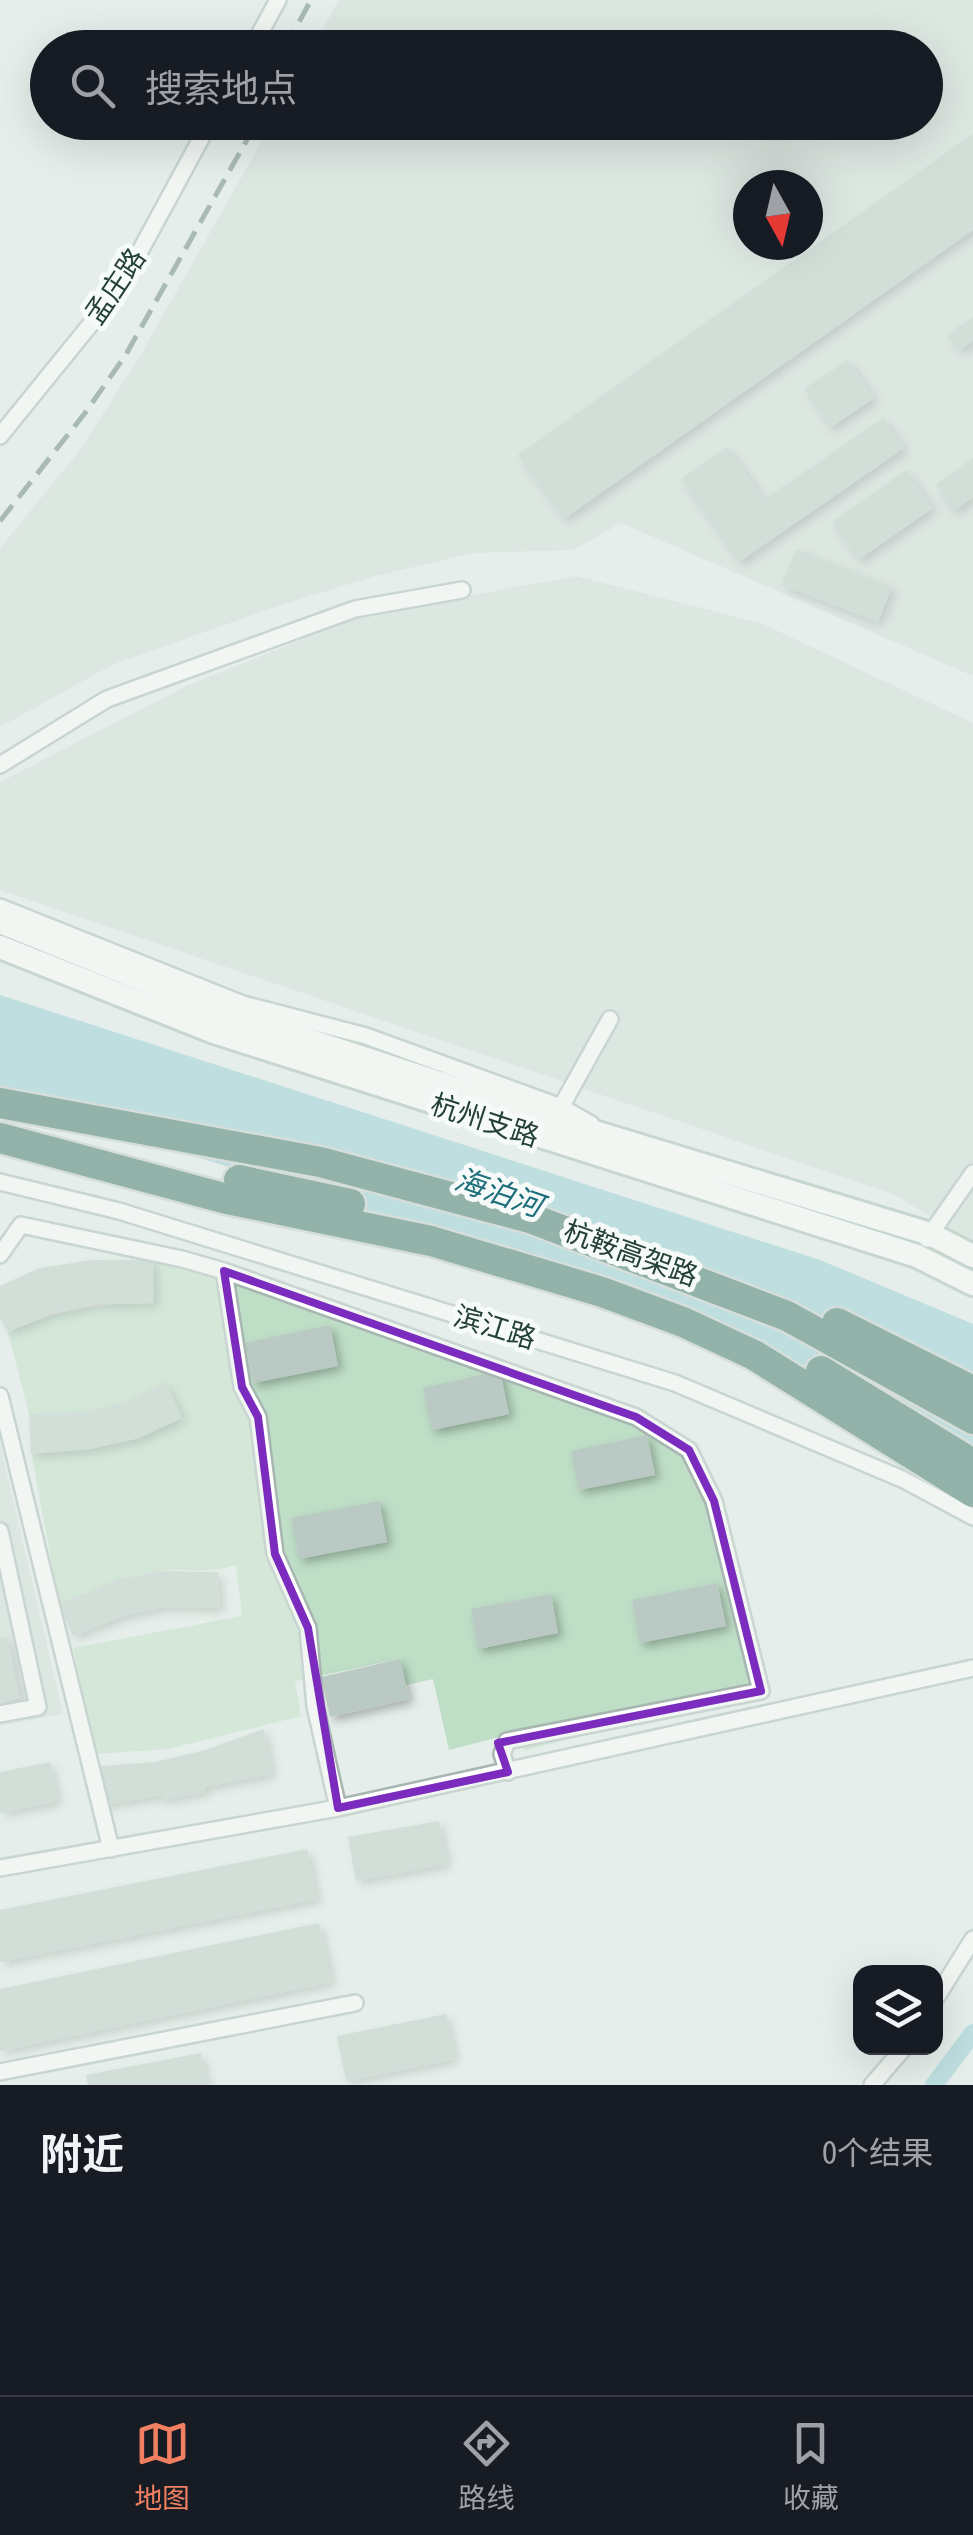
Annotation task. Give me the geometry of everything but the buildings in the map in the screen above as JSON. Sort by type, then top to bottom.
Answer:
[{"type":"highway","name":"杭鞍高架路","points":[[0,1102],[320,1162],[511,1213],[786,1316],[973,1419]]},
{"type":"highway","name":"杭鞍高架路","points":[[0,1137],[308,1194],[524,1248],[675,1303],[784,1350],[973,1464]]},
{"type":"highway","points":[[0,1137],[227,1199],[430,1241],[517,1264],[618,1298],[754,1355],[973,1492]]},
{"type":"highway","points":[[280,1155],[425,1178],[588,1222],[792,1301],[973,1391]]},
{"type":"main road","name":"杭州支路","points":[[0,922],[218,1010],[518,1119],[917,1256],[973,1284]]},
{"type":"main road","name":"杭州支路","points":[[0,947],[214,1032],[518,1119],[616,1138],[930,1234],[973,1256]]},
{"type":"street","points":[[262,30],[278,0]]},
{"type":"street","name":"孟庄路","points":[[0,436],[120,288],[200,140]]},
{"type":"street","points":[[0,765],[107,699],[355,609],[462,590]]},
{"type":"street","points":[[0,907],[243,1004],[366,1036],[561,1107],[616,1138]]},
{"type":"street","points":[[561,1107],[610,1019]]},
{"type":"street","points":[[917,1256],[973,1173]]},
{"type":"street","name":"滨江路","points":[[0,1182],[120,1211],[675,1384],[902,1479],[973,1517]]},
{"type":"street","points":[[0,1256],[22,1225],[182,1259],[636,1417],[689,1450],[714,1501],[761,1691],[507,1742],[502,1754],[508,1772]]},
{"type":"street","points":[[224,1271],[242,1387],[258,1417],[276,1554],[308,1628],[315,1706],[338,1808]]},
{"type":"street","points":[[0,1396],[111,1849]]},
{"type":"street","points":[[0,1531],[38,1707],[0,1714]]},
{"type":"street","points":[[17,1605],[49,1597]]},
{"type":"street","points":[[0,1868],[338,1808],[973,1668]]},
{"type":"street","points":[[943,1987],[973,1939]]},
{"type":"street","points":[[0,2072],[355,2004]]},
{"type":"street","points":[[872,2085],[899,2055]]},
{"type":"highlighted area","points":[[224,1271],[636,1417],[689,1450],[714,1501],[761,1691],[498,1743],[508,1772],[338,1808],[308,1628],[275,1554],[258,1417],[242,1387]]},
{"type":"shaded area","points":[[339,0],[973,0],[973,676],[621,523],[573,550],[474,553],[375,576],[278,606],[112,665],[0,727],[0,548],[80,450],[141,354],[262,140],[943,140],[943,30],[322,30]]},
{"type":"shaded area","points":[[576,576],[761,623],[973,723],[973,1243],[895,1195],[0,890],[0,782],[188,685],[364,615]]},
{"type":"shaded area","points":[[0,1443],[63,1714],[0,1726]]},
{"type":"green space","points":[[153,1260],[358,1322],[636,1417],[689,1450],[714,1501],[756,1689],[524,1751],[519,1732],[449,1750],[433,1679],[406,1685],[399,1659],[295,1681],[301,1716],[168,1749],[96,1754],[73,1648],[242,1616],[236,1565],[145,1573],[59,1604],[31,1451],[90,1449],[139,1438],[124,1402],[82,1413],[29,1414],[8,1332],[79,1309],[153,1303]]},
{"type":"water","name":"海泊河","points":[[0,995],[820,1260],[973,1324],[973,1452],[853,1385],[636,1297],[0,1094]]},
{"type":"waterway","points":[[934,2085],[973,2033]]},
{"type":"railway","points":[[295,30],[311,0]]},
{"type":"railway","points":[[0,521],[125,356],[247,140]]}]
